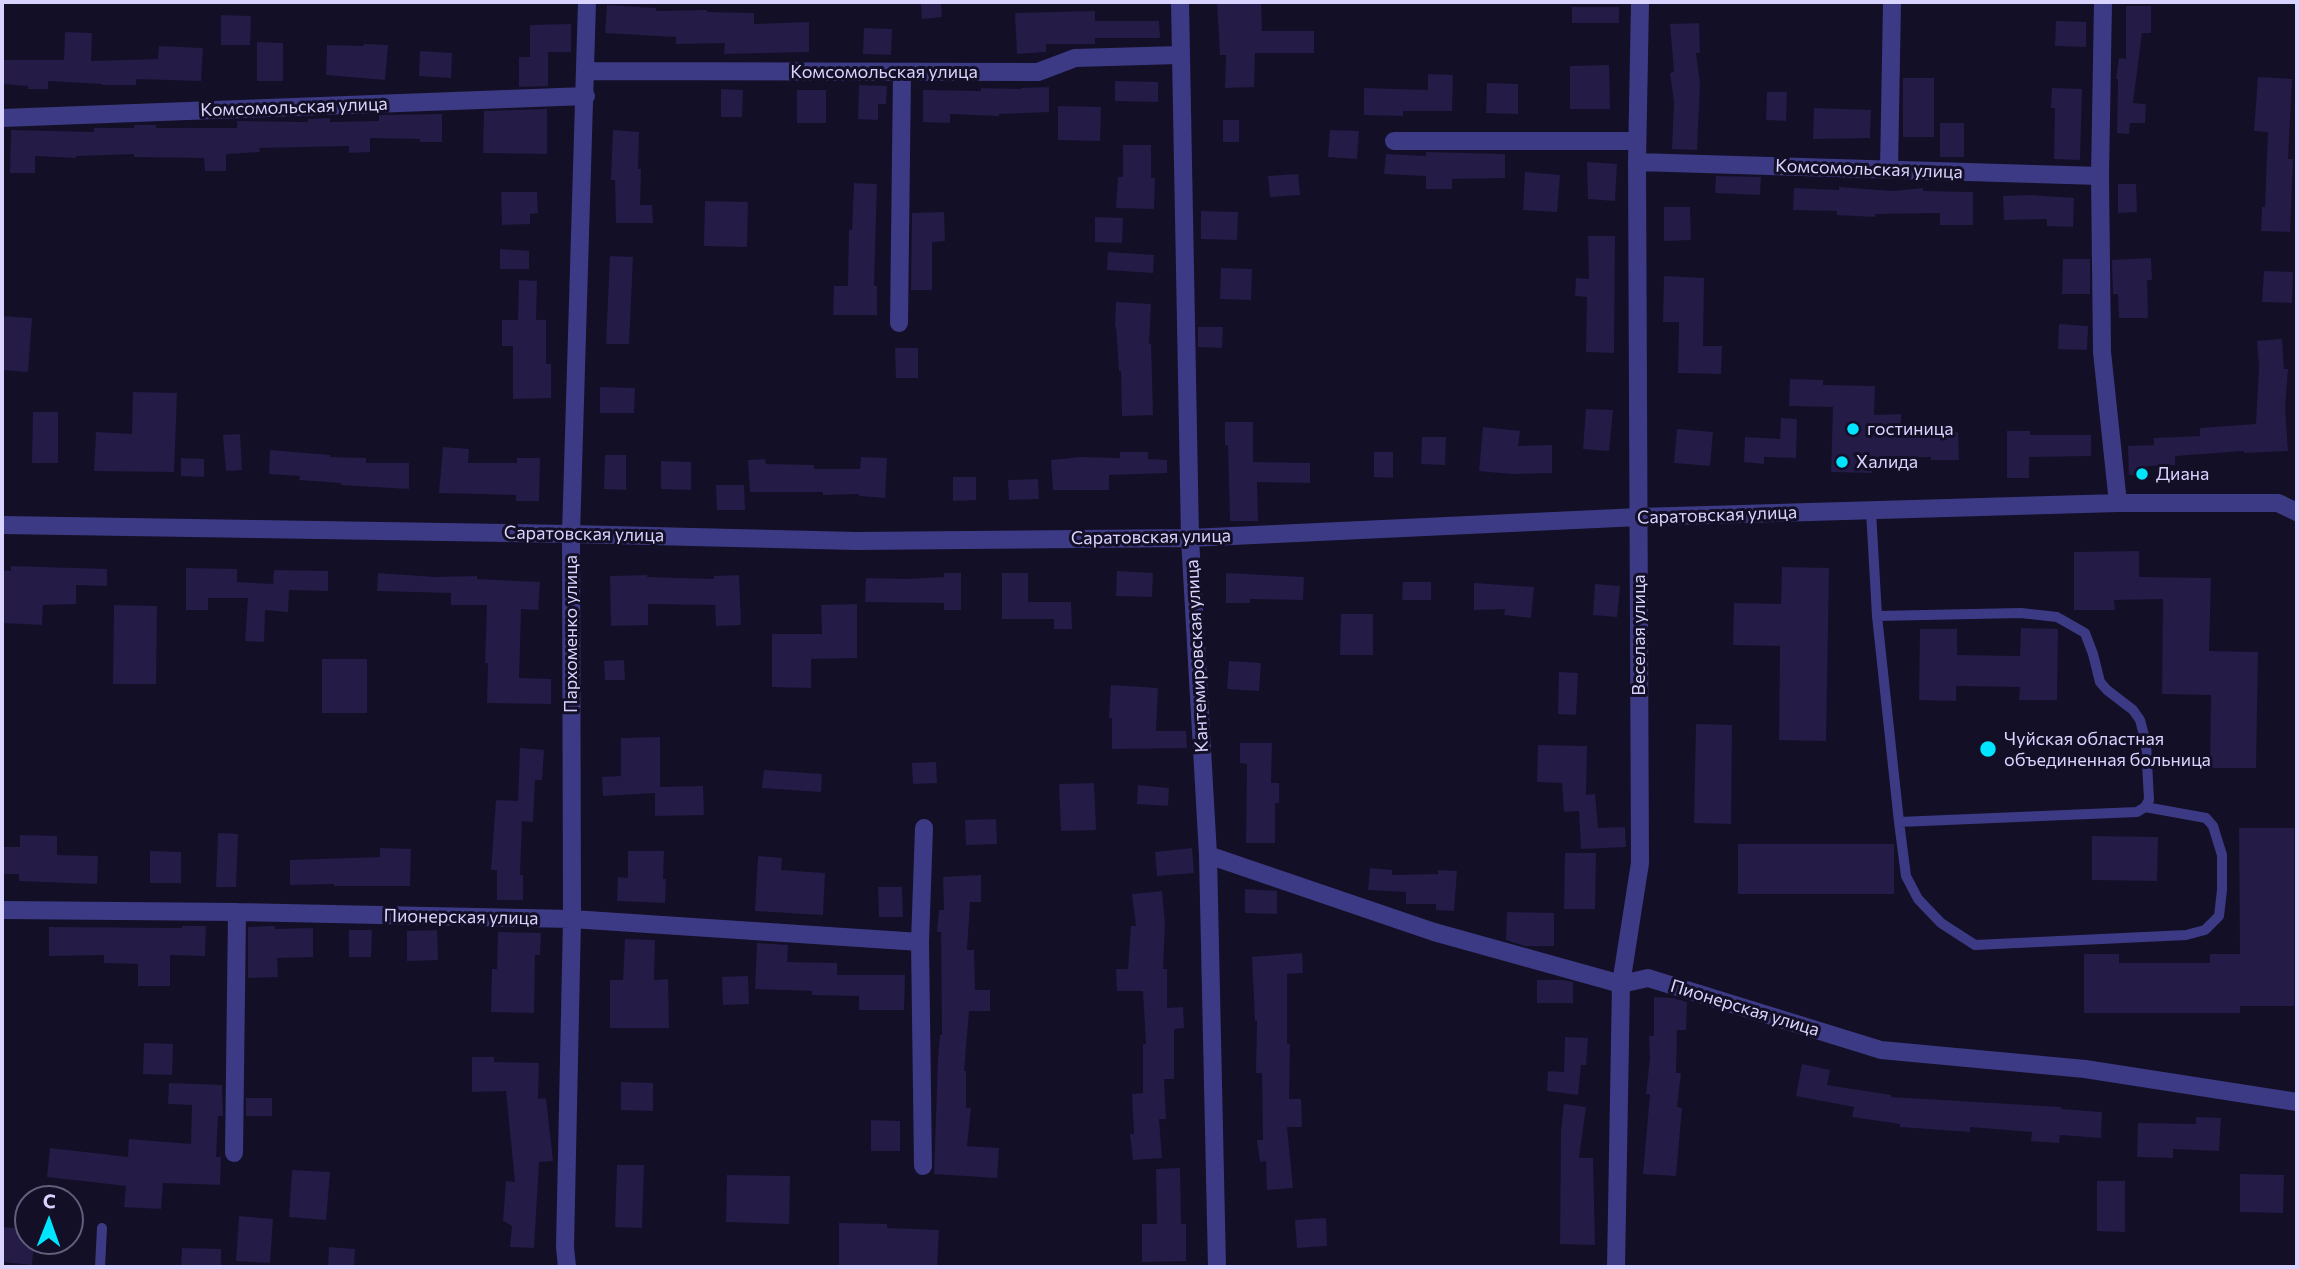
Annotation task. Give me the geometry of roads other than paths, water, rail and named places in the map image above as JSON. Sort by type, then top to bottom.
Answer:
[{"type":"street","name":"Пархоменко улица","points":[[567,1267],[565,1247],[572,919],[571,534],[587,2]]},
{"type":"street","name":"Кантемировская улица","points":[[1180,2],[1190,538],[1208,855],[1217,1267]]},
{"type":"street","name":"Веселая улица","points":[[1616,1267],[1621,984],[1640,863],[1637,141],[1640,2]]},
{"type":"street","points":[[1889,170],[1892,2]]},
{"type":"street","points":[[2103,2],[2100,176],[2102,352],[2118,503]]},
{"type":"street","name":"Комсомольская улица","points":[[587,71],[1038,72],[1075,58],[1179,55]]},
{"type":"street","points":[[899,323],[902,73]]},
{"type":"street","name":"Комсомольская улица","points":[[2,118],[586,96]]},
{"type":"street","points":[[1394,141],[1637,141]]},
{"type":"street","name":"Комсомольская улица","points":[[1637,163],[2100,176]]},
{"type":"street","name":"Саратовская улица","points":[[2,526],[856,541],[1190,538],[1639,517],[2118,503],[2278,503],[2297,512]]},
{"type":"street","points":[[923,1166],[920,942],[924,828]]},
{"type":"street","name":"Пионерская улица","points":[[1208,855],[1434,932],[1621,984],[1648,978],[1881,1049],[2085,1069],[2297,1102]]},
{"type":"street","name":"Пионерская улица","points":[[2,910],[572,919],[920,942]]},
{"type":"street","points":[[234,1153],[237,912]]},
{"type":"lane","points":[[1871,510],[1877,615],[1899,822],[1906,876],[1918,899],[1941,923],[1975,945],[2186,935],[2205,930],[2219,916],[2222,855],[2213,826],[2206,818],[2145,807],[2128,814],[1899,822]]},
{"type":"lane","points":[[1877,615],[2021,613],[2057,617],[2085,633],[2094,654],[2100,682],[2133,710],[2140,720],[2146,743],[2150,789],[2145,807]]},
{"type":"lane","points":[[100,1267],[102,1228]]},
{"type":"place","name":"гостиница","points":[[1853,429]]},
{"type":"place","name":"Халида","points":[[1842,462]]},
{"type":"place","name":"Диана","points":[[2142,474]]},
{"type":"place","name":"Чуйская областная объединенная больница","points":[[1988,749]]}]
